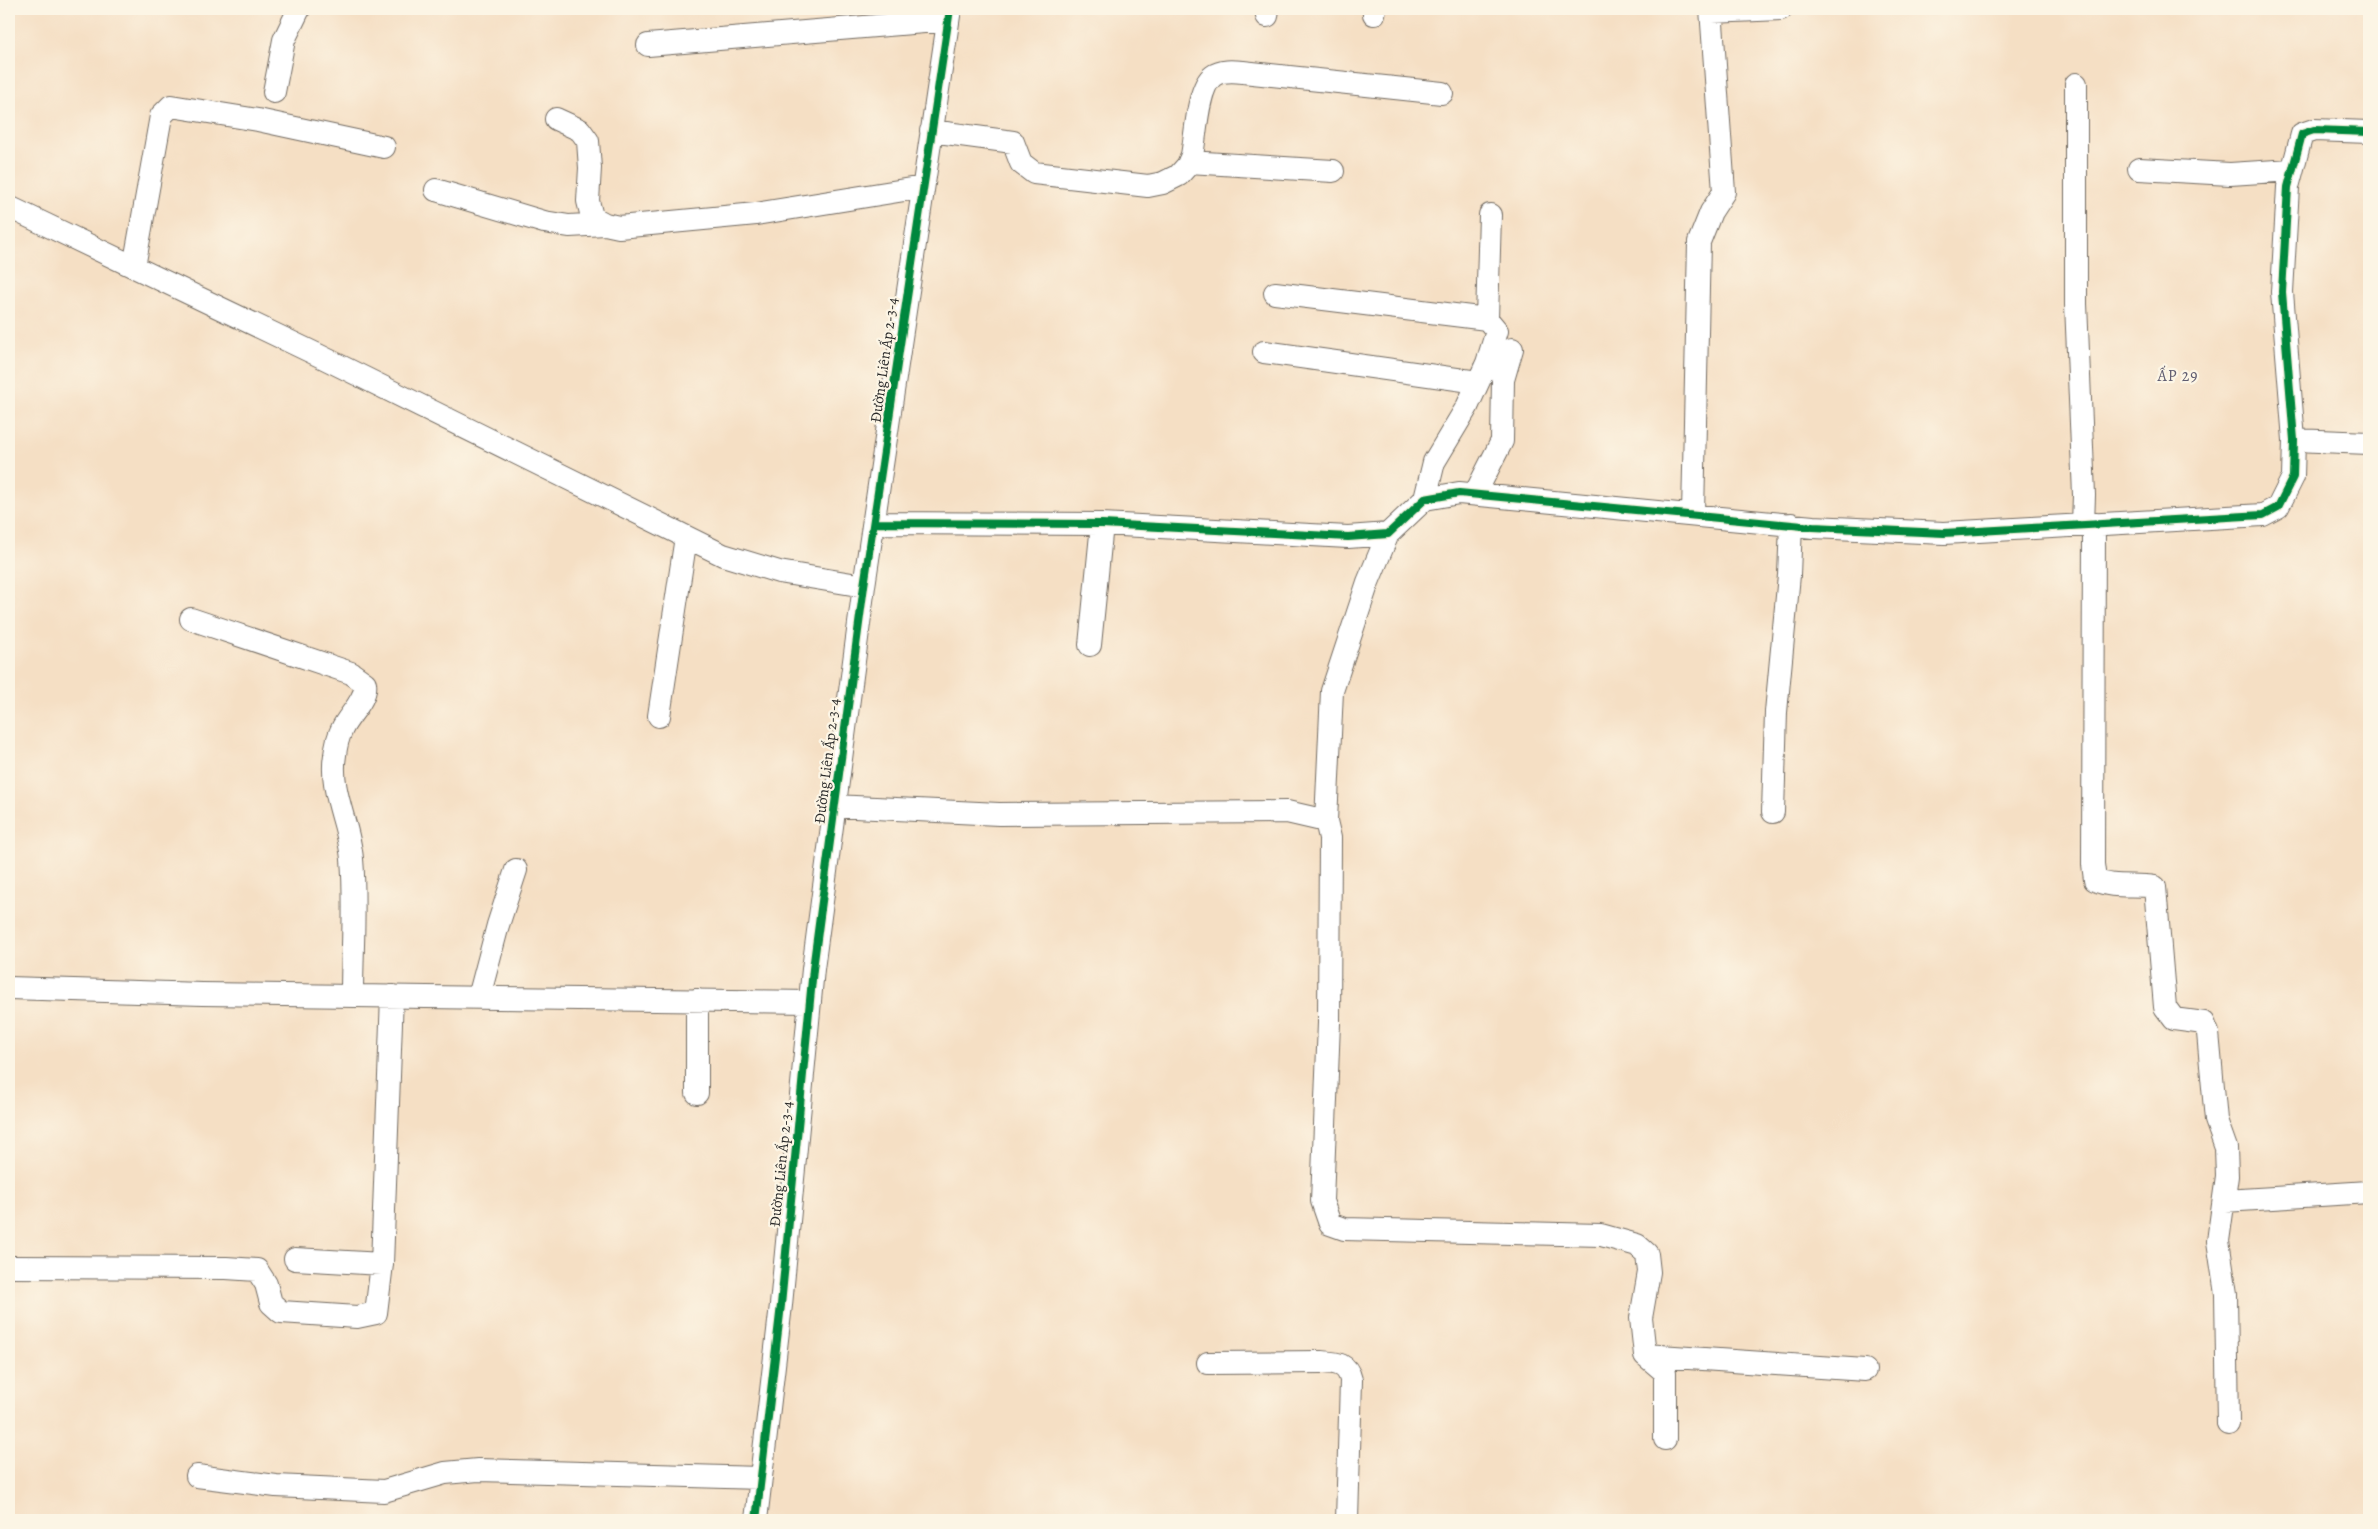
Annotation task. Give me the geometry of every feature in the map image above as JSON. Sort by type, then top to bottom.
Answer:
[{"type":"street","points":[[274,92],[284,40],[299,9]]},
{"type":"street","points":[[1693,514],[1699,242],[1711,212],[1724,192],[1711,10],[1781,9]]},
{"type":"street","points":[[648,45],[949,15]]},
{"type":"street","name":"Đường Liên Ấp 2-3-4","points":[[756,1520],[781,1305],[810,1002],[834,806],[864,586],[949,15]]},
{"type":"street","points":[[931,131],[1014,142],[1021,163],[1034,173],[1148,186],[1172,180],[1189,162],[1202,91],[1212,77],[1222,72],[1244,72],[1442,93]]},
{"type":"street","points":[[2076,84],[2076,304],[2084,495],[2088,525],[2092,864],[2095,880],[2106,886],[2142,884],[2155,887],[2165,1008],[2174,1019],[2204,1024],[2208,1032],[2216,1120],[2226,1148],[2228,1176],[2218,1241],[2226,1294],[2228,1424]]},
{"type":"street","points":[[134,267],[161,116],[171,106],[258,120],[384,147]]},
{"type":"street","points":[[556,119],[580,130],[588,141],[590,168],[588,201],[592,217],[604,224]]},
{"type":"street","points":[[1665,1439],[1665,1372],[1645,1355],[1641,1318],[1649,1272],[1647,1254],[1637,1245],[1602,1235],[1344,1229],[1330,1224],[1322,1201],[1329,1014],[1330,838],[1326,821],[1332,691],[1368,582],[1388,534],[1425,500],[1446,494],[1475,494],[1791,524],[1944,533],[2263,515],[2278,507],[2293,477],[2294,440],[2282,292],[2288,187],[2292,170],[2302,134],[2314,130],[2369,132]]},
{"type":"street","points":[[1189,162],[1333,171]]},
{"type":"street","points":[[2139,169],[2230,174],[2292,170]]},
{"type":"street","points":[[436,190],[544,222],[569,226],[604,224],[619,227],[747,215],[923,187]]},
{"type":"street","points":[[9,207],[318,355],[723,555],[779,572],[864,586]]},
{"type":"street","points":[[1425,500],[1434,462],[1467,406],[1497,331],[1487,319],[1490,215]]},
{"type":"street","points":[[1275,293],[1487,319]]},
{"type":"street","points":[[1475,494],[1502,441],[1503,380],[1512,349]]},
{"type":"street","points":[[1264,352],[1478,382]]},
{"type":"street","points":[[2294,440],[2369,443]]},
{"type":"street","points":[[874,523],[1102,524],[1348,537],[1388,534]]},
{"type":"street","points":[[1090,645],[1102,524]]},
{"type":"street","points":[[1773,812],[1776,712],[1789,575],[1791,524]]},
{"type":"street","points":[[659,716],[686,537]]},
{"type":"street","points":[[191,619],[351,672],[364,683],[365,689],[360,700],[341,730],[334,764],[334,783],[340,809],[350,837],[352,860],[352,995]]},
{"type":"street","points":[[834,806],[999,814],[1287,812],[1326,821]]},
{"type":"street","points":[[479,997],[498,925],[516,870]]},
{"type":"street","points":[[9,988],[202,994],[810,1002]]},
{"type":"street","points":[[9,1267],[226,1268],[257,1270],[266,1284],[271,1303],[281,1312],[357,1317],[376,1313],[382,1264],[392,996]]},
{"type":"street","points":[[698,1000],[698,1093]]},
{"type":"street","points":[[2224,1201],[2334,1192],[2369,1192]]},
{"type":"street","points":[[295,1259],[382,1264]]},
{"type":"street","points":[[1645,1355],[1865,1370]]},
{"type":"street","points":[[1208,1363],[1321,1362],[1340,1364],[1347,1368],[1351,1380],[1347,1520]]},
{"type":"street","points":[[197,1476],[276,1486],[384,1491],[445,1473],[478,1470],[761,1478]]},
{"type":"cycle path","points":[[756,1520],[781,1305],[813,969],[864,586],[950,9]]},
{"type":"cycle path","points":[[874,523],[1102,524],[1348,537],[1388,534],[1425,499],[1459,493],[1813,527],[1944,533],[2263,515],[2278,507],[2293,477],[2294,440],[2282,292],[2288,187],[2302,134],[2314,130],[2369,132]]},
{"type":"district","name":"ẤP 29","points":[[2178,376]]}]
